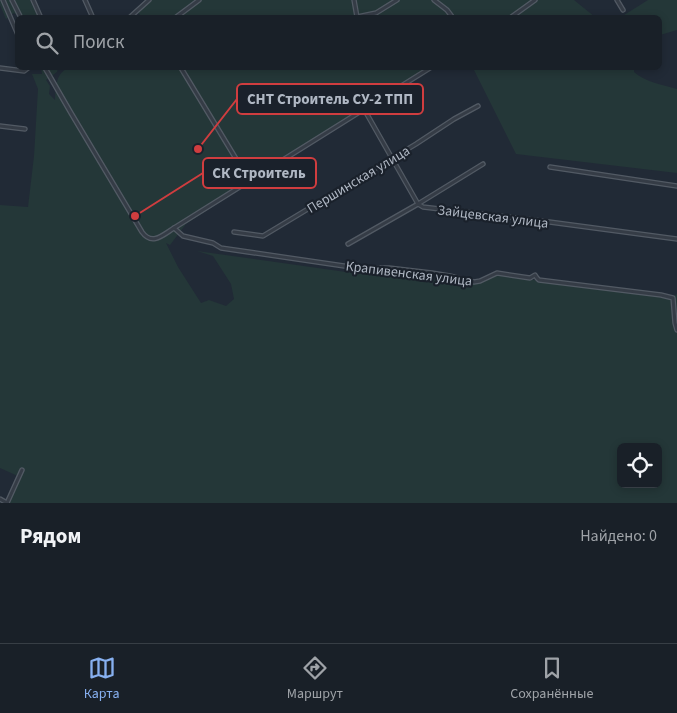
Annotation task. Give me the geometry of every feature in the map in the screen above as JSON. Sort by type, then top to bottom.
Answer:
[{"type":"street","points":[[3,0],[15,28]]},
{"type":"street","points":[[12,0],[20,15]]},
{"type":"street","points":[[33,0],[40,15]]},
{"type":"street","points":[[85,0],[92,15]]},
{"type":"street","points":[[131,15],[148,0]]},
{"type":"street","points":[[179,15],[199,0]]},
{"type":"street","points":[[354,0],[357,15]]},
{"type":"street","points":[[366,15],[376,13],[397,0]]},
{"type":"street","points":[[434,0],[451,15]]},
{"type":"street","points":[[514,15],[535,0]]},
{"type":"street","points":[[617,0],[623,10]]},
{"type":"street","points":[[0,68],[15,70]]},
{"type":"street","points":[[47,70],[142,232],[151,239],[159,237],[174,228],[427,70]]},
{"type":"street","points":[[182,70],[241,167]]},
{"type":"street","name":"Першинская улица","points":[[234,232],[263,236],[478,106]]},
{"type":"street","name":"Зайцевская улица","points":[[364,109],[418,204],[422,207],[542,221],[677,240]]},
{"type":"street","points":[[0,126],[25,129]]},
{"type":"street","points":[[348,244],[483,164]]},
{"type":"street","points":[[550,167],[677,186]]},
{"type":"street","name":"Крапивенская улица","points":[[174,228],[183,236],[213,242],[221,248],[352,267],[389,268],[432,273],[474,282],[497,273],[530,278],[535,275],[539,280],[661,295],[673,298],[677,330]]},
{"type":"street","points":[[0,499],[6,503],[22,470]]},
{"type":"shaded area","points":[[0,0],[30,0],[37,15],[17,15],[14,13],[6,19],[0,5]]},
{"type":"shaded area","points":[[148,0],[574,0],[593,15],[140,15],[137,11]]},
{"type":"shaded area","points":[[648,0],[677,0],[677,30],[662,34],[662,15],[624,15]]},
{"type":"shaded area","points":[[41,70],[58,70],[46,80],[50,86],[49,94],[55,100],[58,78],[64,70],[429,70],[186,224],[170,245],[166,243],[178,267],[201,303],[209,300],[226,306],[234,299],[231,284],[213,256],[197,251],[353,273],[478,284],[496,275],[669,299],[677,294],[677,503],[8,503],[20,477],[0,468],[0,205],[28,207],[34,156],[38,89],[32,74],[42,74]]},
{"type":"shaded area","points":[[474,70],[634,70],[638,75],[654,83],[677,89],[677,173],[516,154]]},
{"type":"place","name":"СНТ Строитель СУ-2 ТПП","points":[[198,149]]},
{"type":"place","name":"СК Строитель","points":[[135,216]]}]
